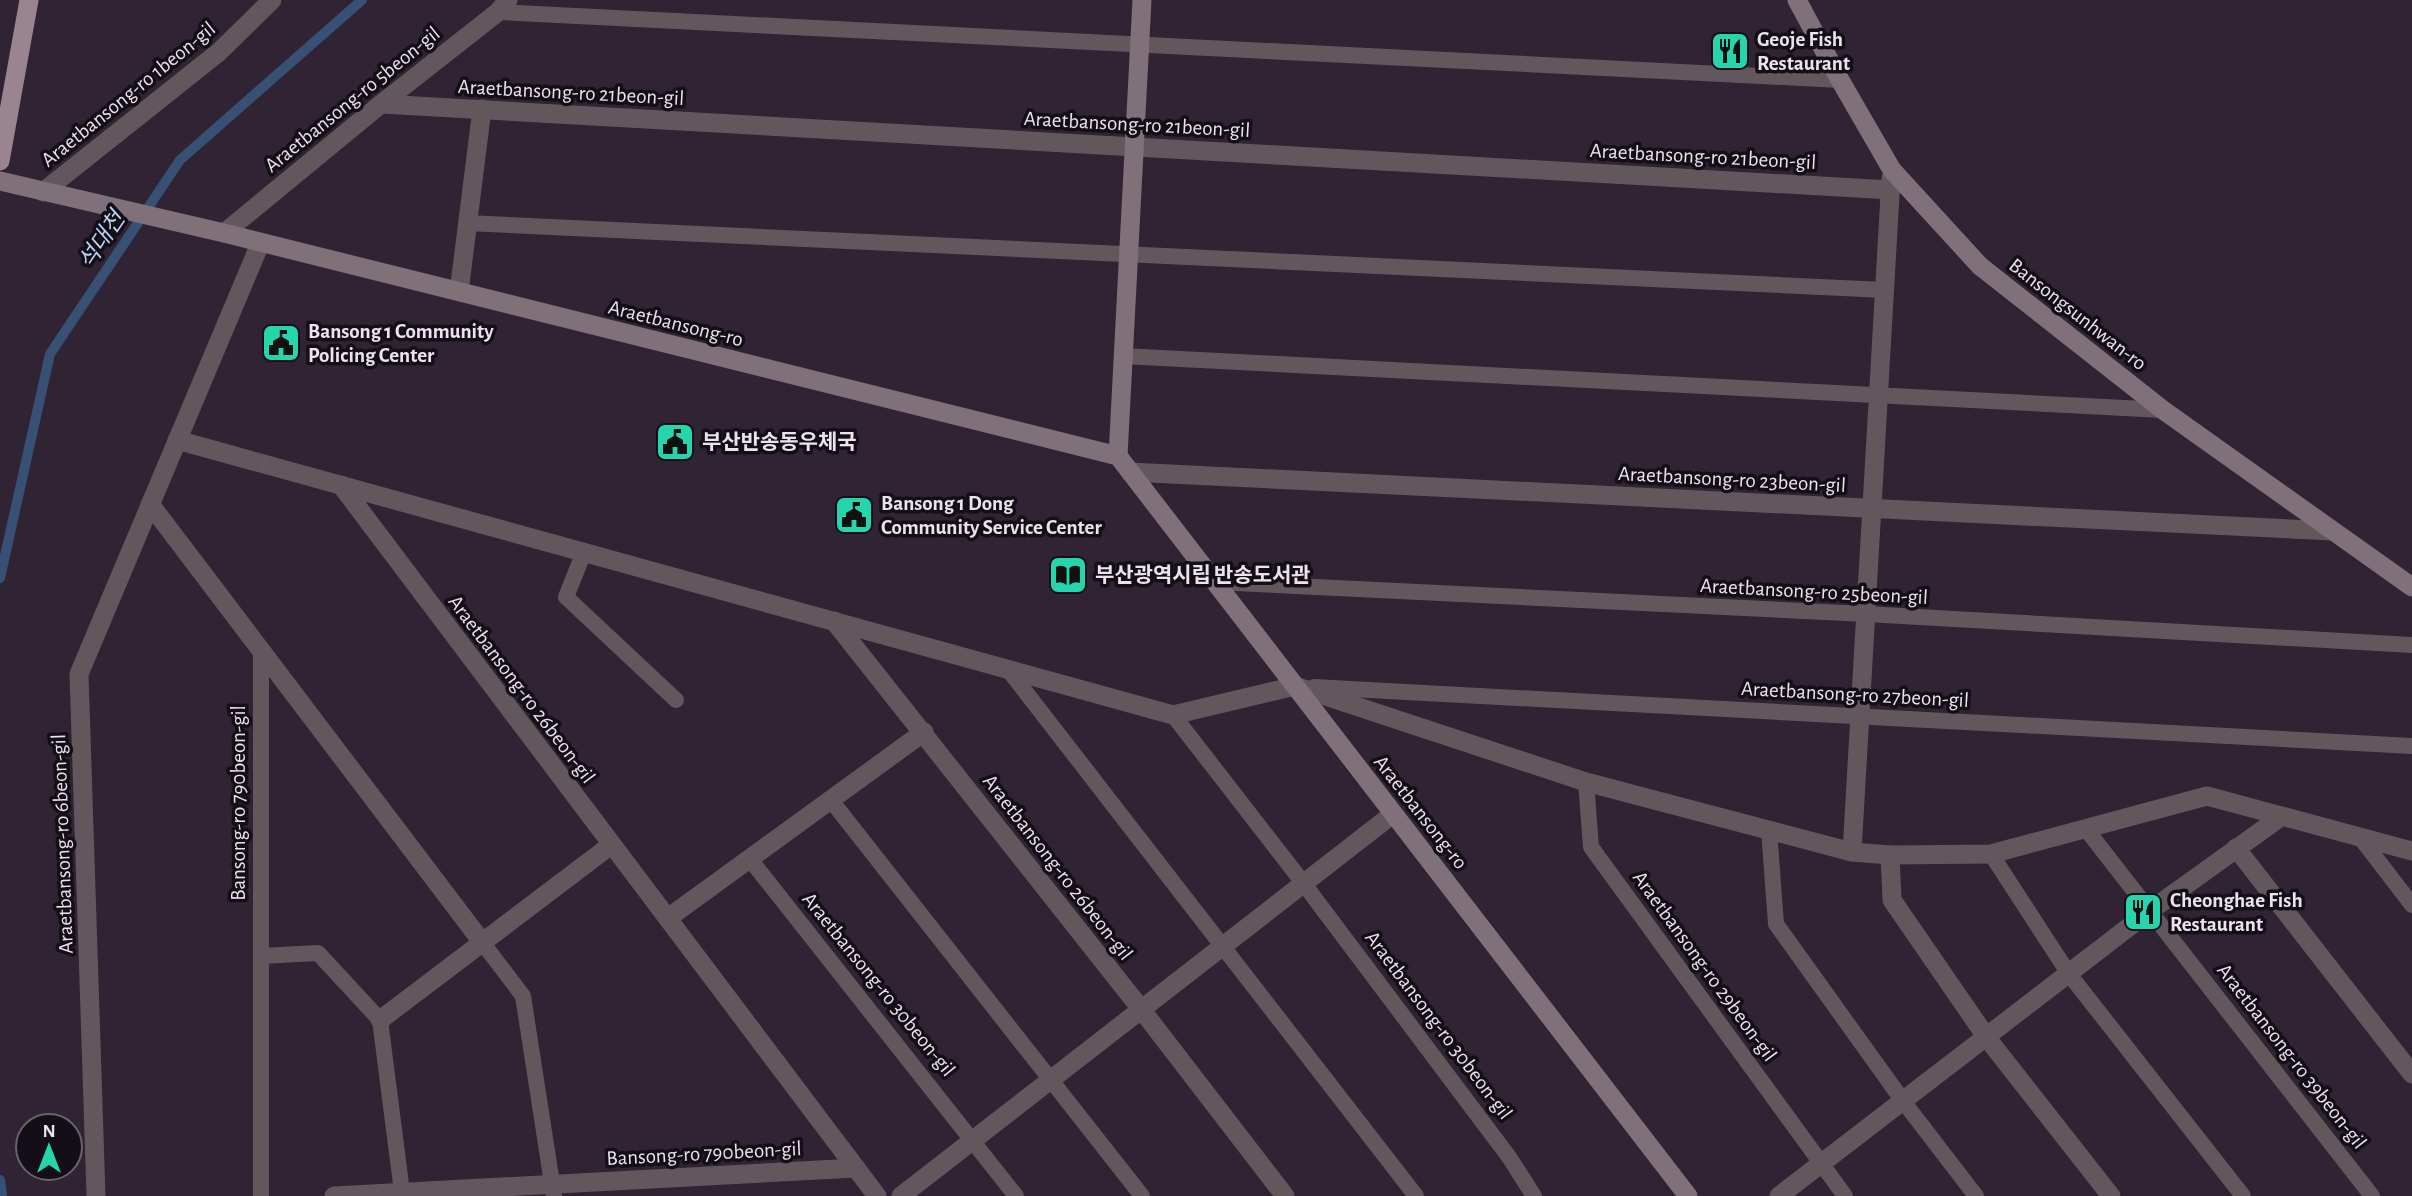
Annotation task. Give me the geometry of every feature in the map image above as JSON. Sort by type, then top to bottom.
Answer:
[{"type":"main road","points":[[0,161],[29,0]]},
{"type":"main road","points":[[1118,456],[1142,0]]},
{"type":"main road","name":"Bansongsunhwan-ro","points":[[1797,0],[1892,170],[1980,266],[2163,410],[2412,587]]},
{"type":"main road","points":[[0,181],[43,192]]},
{"type":"main road","name":"Araetbansong-ro","points":[[43,192],[224,233],[1118,456],[1688,1196]]},
{"type":"street","name":"Araetbansong-ro 1beon-gil","points":[[43,192],[219,52],[272,0]]},
{"type":"street","name":"Araetbansong-ro 5beon-gil","points":[[224,233],[503,6]]},
{"type":"street","name":"Araetbansong-ro 21beon-gil","points":[[381,104],[1891,190]]},
{"type":"street","points":[[459,292],[482,109]]},
{"type":"street","points":[[1852,852],[1892,170]]},
{"type":"street","name":"Araetbansong-ro 6beon-gil","points":[[96,1196],[79,674],[260,244]]},
{"type":"street","points":[[177,440],[1173,715],[1295,686],[1586,782],[1852,852],[1890,855],[1991,854],[2207,796],[2412,851]]},
{"type":"street","name":"Araetbansong-ro 23beon-gil","points":[[1130,472],[2332,531]]},
{"type":"street","name":"Araetbansong-ro 26beon-gil","points":[[341,485],[668,918]]},
{"type":"street","points":[[150,504],[482,942]]},
{"type":"street","name":"Araetbansong-ro 26beon-gil","points":[[834,621],[1142,1009]]},
{"type":"street","points":[[877,1196],[668,918],[924,732]]},
{"type":"street","points":[[901,1196],[1393,814]]},
{"type":"street","points":[[1779,1196],[2151,910],[2282,816]]},
{"type":"street","points":[[380,1020],[611,845]]},
{"type":"street","points":[[2236,848],[2412,1074]]},
{"type":"street","points":[[1890,855],[1892,900],[1987,1038],[2111,1196]]},
{"type":"street","points":[[1142,1009],[1285,1196]]},
{"type":"street","name":"Bansong-ro 790beon-gil","points":[[334,1196],[402,1192],[554,1190],[856,1168]]},
{"type":"lane","points":[[503,6],[1140,44],[1840,80]]},
{"type":"lane","points":[[468,223],[1885,290]]},
{"type":"lane","points":[[1123,356],[2163,410]]},
{"type":"lane","points":[[584,552],[566,597],[676,700]]},
{"type":"lane","name":"Araetbansong-ro 25beon-gil","points":[[1214,582],[1866,614],[2412,645]]},
{"type":"lane","name":"Bansong-ro 790beon-gil","points":[[261,651],[261,1196]]},
{"type":"lane","points":[[1007,668],[1416,1196]]},
{"type":"lane","name":"Araetbansong-ro 27beon-gil","points":[[1295,686],[2412,747]]},
{"type":"lane","points":[[1173,715],[1304,884]]},
{"type":"lane","name":"Araetbansong-ro 29beon-gil","points":[[1586,782],[1591,847],[1821,1165]]},
{"type":"lane","points":[[830,799],[1142,1196]]},
{"type":"lane","name":"Araetbansong-ro 39beon-gil","points":[[2086,829],[2372,1196]]},
{"type":"lane","points":[[1769,830],[1776,924],[1903,1101],[1976,1196]]},
{"type":"lane","points":[[2359,836],[2412,905]]},
{"type":"lane","points":[[1991,854],[2069,974],[2243,1196]]},
{"type":"lane","name":"Araetbansong-ro 30beon-gil","points":[[749,858],[974,1139],[1016,1196]]},
{"type":"lane","name":"Araetbansong-ro 30beon-gil","points":[[1304,884],[1509,1157],[1534,1196]]},
{"type":"lane","points":[[482,942],[523,996],[554,1190]]},
{"type":"lane","points":[[261,956],[318,953],[380,1020],[402,1192]]},
{"type":"lane","points":[[1821,1165],[1845,1196]]},
{"type":"waterway","name":"석대천","points":[[0,578],[50,354],[180,160],[362,0]]},
{"type":"waterway","name":"석대천","points":[[0,1180],[2,1196]]},
{"type":"place","name":"Geoje Fish Restaurant","points":[[1730,51]]},
{"type":"place","name":"Bansong 1 Community Policing Center","points":[[281,343]]},
{"type":"place","name":"부산반송동우체국","points":[[675,442]]},
{"type":"place","name":"Bansong 1 Dong Community Service Center","points":[[854,515]]},
{"type":"place","name":"부산광역시립 반송도서관","points":[[1068,575]]},
{"type":"place","name":"Cheonghae Fish Restaurant","points":[[2143,912]]}]
